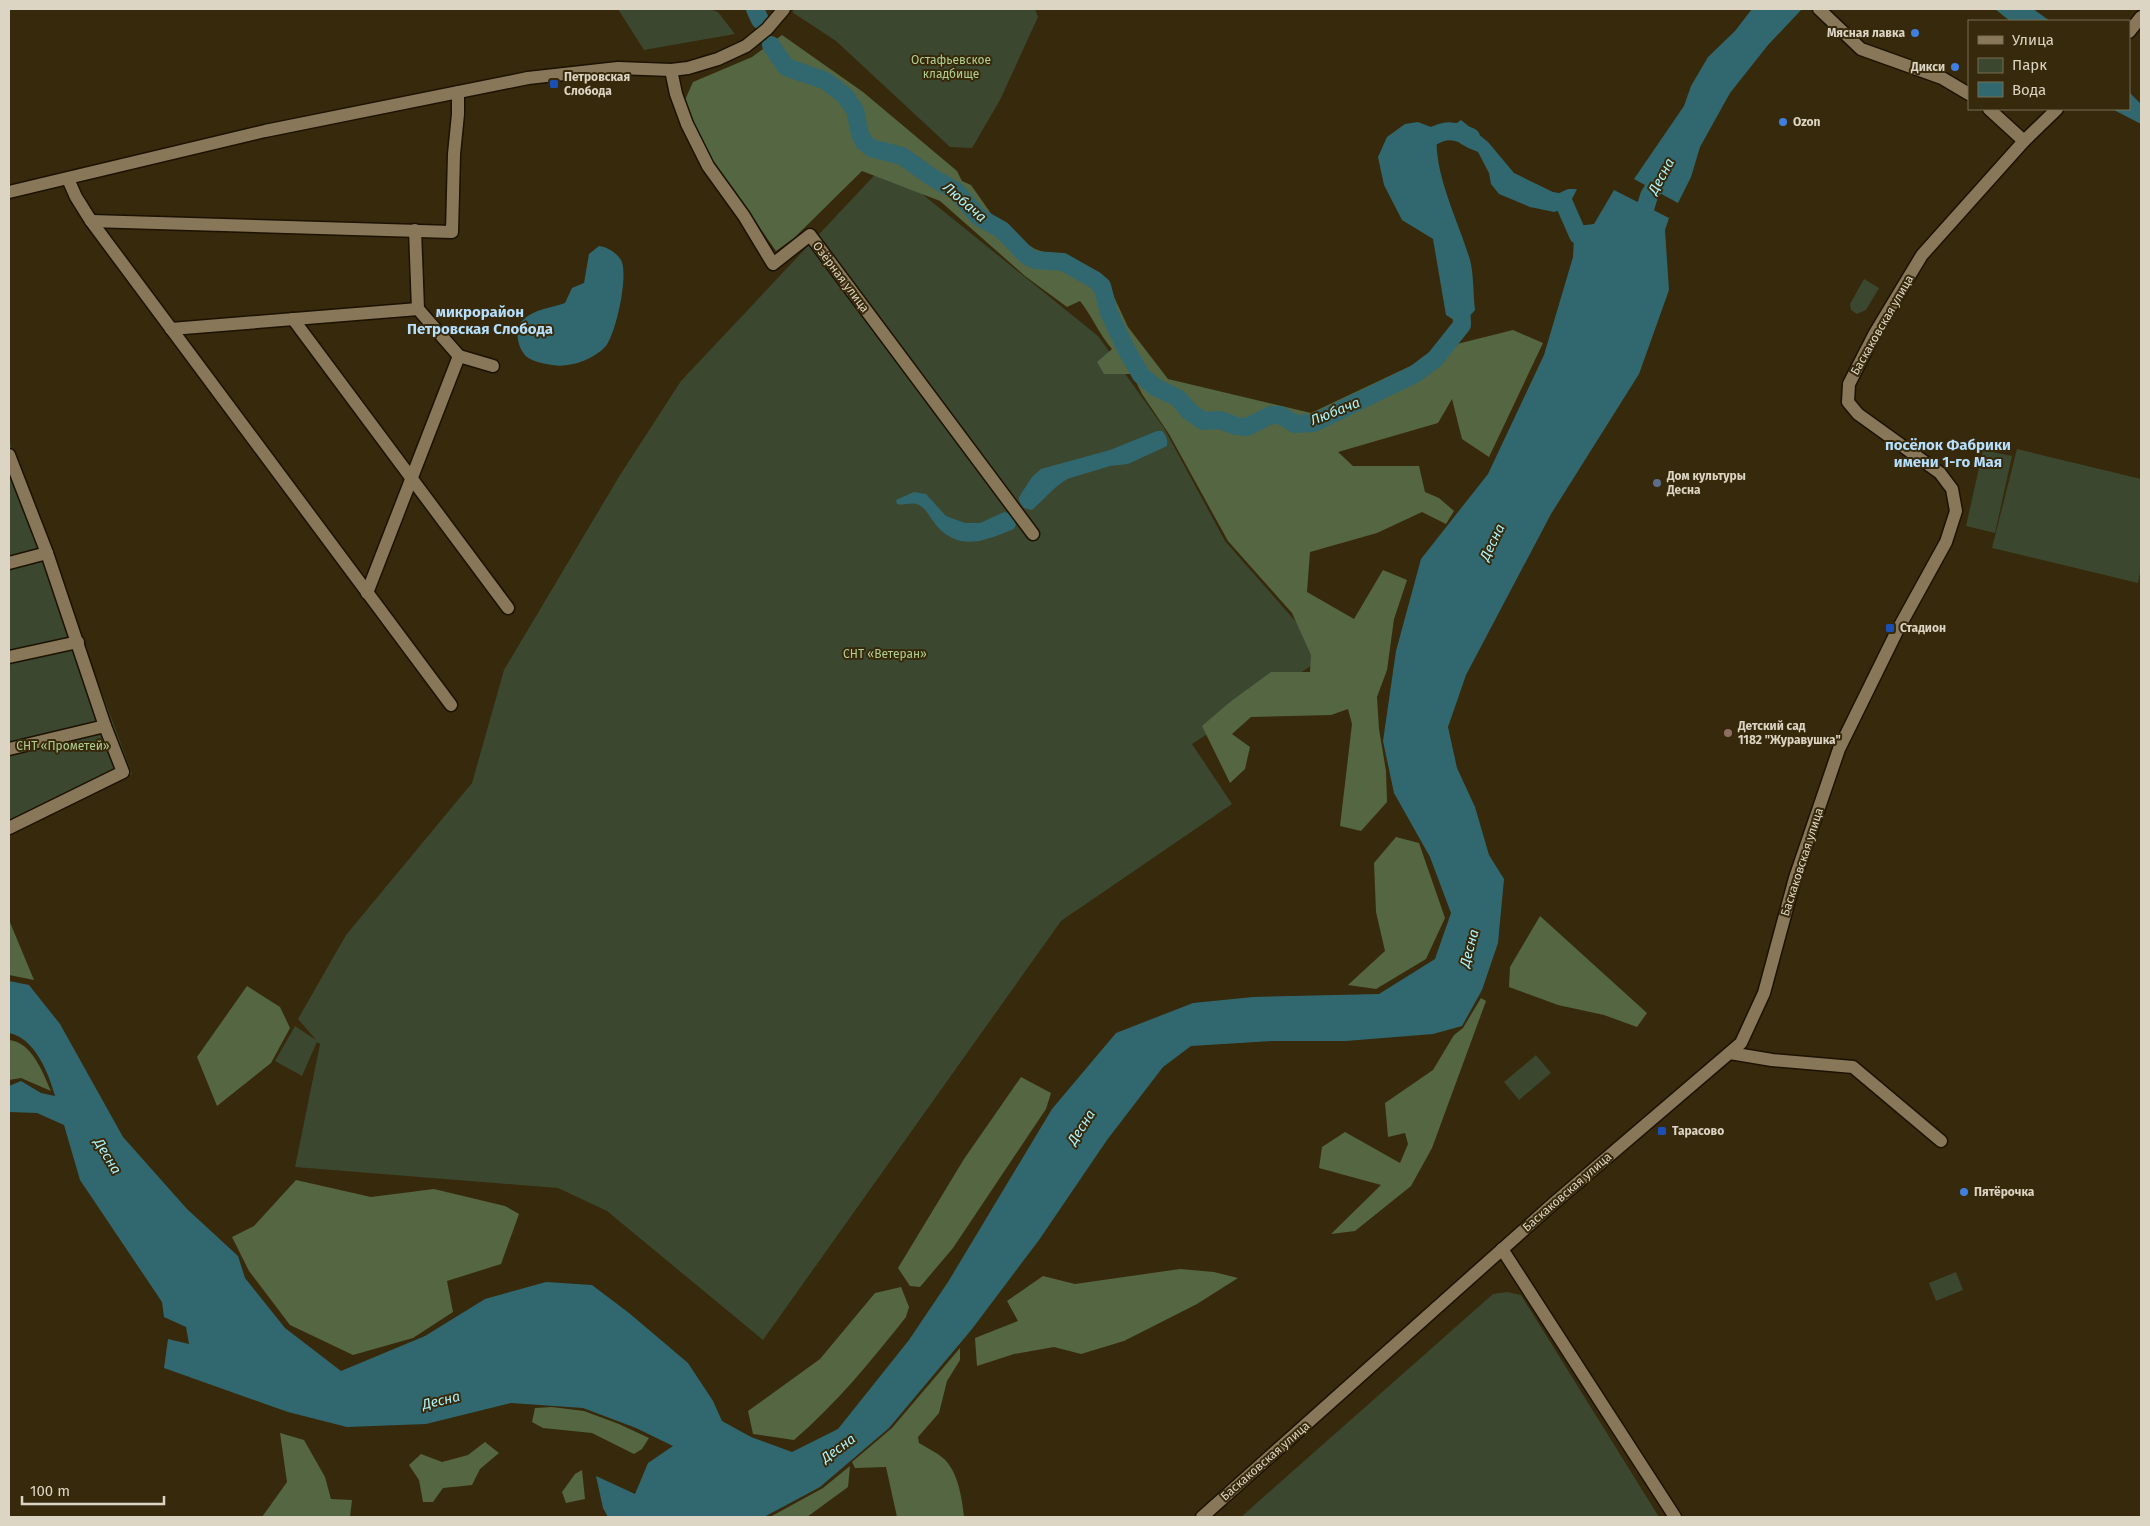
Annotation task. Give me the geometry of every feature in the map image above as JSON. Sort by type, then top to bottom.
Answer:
[{"type":"street","points":[[9,192],[265,131],[528,78],[618,68],[671,70],[703,64],[732,53],[757,38],[784,9]]},
{"type":"street","points":[[1819,9],[1861,49],[1942,78],[1968,93]]},
{"type":"street","points":[[2130,31],[2141,17]]},
{"type":"street","name":"Озёрная улица","points":[[671,70],[676,94],[687,124],[704,158],[744,216],[773,264],[810,235],[1033,534]]},
{"type":"street","points":[[91,221],[452,232],[458,92]]},
{"type":"street","points":[[1991,110],[2024,141]]},
{"type":"street","name":"Баскаковская улица","points":[[1202,1517],[1604,1159],[1741,1043],[1764,993],[1795,878],[1839,749],[1870,684],[1946,542],[1956,511],[1952,489],[1941,474],[1858,414],[1848,402],[1849,384],[1876,333],[1922,255],[2024,141],[2055,110]]},
{"type":"street","points":[[68,179],[91,221],[450,705]]},
{"type":"street","points":[[415,230],[418,309],[458,356],[493,366]]},
{"type":"street","points":[[171,329],[418,309]]},
{"type":"street","points":[[293,320],[508,608]]},
{"type":"street","points":[[367,593],[458,356]]},
{"type":"street","points":[[9,455],[12,474],[47,554],[105,726],[123,772],[9,828]]},
{"type":"street","points":[[9,563],[47,554]]},
{"type":"street","points":[[9,658],[78,642]]},
{"type":"street","points":[[9,749],[105,726]]},
{"type":"street","points":[[1730,1053],[1772,1060],[1853,1067],[1941,1140]]},
{"type":"street","points":[[1502,1249],[1674,1517]]},
{"type":"green space","points":[[618,9],[710,9],[718,12],[735,34],[644,50]]},
{"type":"green space","name":"Остафьевское кладбище","points":[[795,9],[1035,9],[1038,17],[1000,100],[972,148],[950,147],[836,41],[792,12]]},
{"type":"green space","points":[[782,35],[863,92],[957,171],[962,181],[971,185],[992,215],[1011,234],[1035,249],[1089,268],[1108,284],[1128,327],[1168,379],[1311,413],[1457,344],[1513,330],[1543,343],[1489,457],[1462,439],[1452,399],[1438,423],[1338,452],[1353,466],[1419,466],[1425,492],[1439,498],[1454,511],[1446,524],[1422,512],[1377,533],[1310,552],[1307,592],[1354,619],[1383,570],[1407,580],[1394,619],[1387,670],[1377,697],[1379,729],[1386,771],[1387,802],[1361,831],[1340,826],[1352,724],[1348,709],[1331,715],[1251,717],[1232,734],[1250,747],[1245,769],[1230,783],[1202,726],[1230,702],[1271,672],[1310,672],[1311,655],[1292,613],[1228,541],[1169,434],[1142,394],[1132,374],[1104,374],[1097,362],[1112,349],[1080,301],[1067,307],[1025,276],[940,201],[862,171],[794,238],[776,251],[713,161],[684,102],[693,82],[752,57]]},
{"type":"green space","name":"СНТ «Ветеран»","points":[[885,164],[1098,336],[1164,428],[1225,541],[1326,656],[1192,744],[1232,804],[1061,921],[763,1340],[607,1211],[558,1188],[295,1167],[320,1044],[317,1042],[302,1076],[275,1061],[295,1026],[316,1040],[298,1019],[346,935],[472,783],[504,670],[620,475],[681,381]]},
{"type":"green space","points":[[1864,279],[1879,288],[1866,310],[1857,314],[1851,310],[1850,304]]},
{"type":"green space","name":"СНТ «Прометей»","points":[[9,441],[132,774],[9,834]]},
{"type":"green space","points":[[2017,449],[2141,479],[2141,568],[2138,583],[1992,548]]},
{"type":"green space","points":[[1983,450],[2012,456],[1995,533],[1966,526]]},
{"type":"green space","points":[[1396,837],[1419,843],[1445,918],[1426,959],[1376,989],[1348,985],[1385,951],[1376,912],[1374,863]]},
{"type":"green space","points":[[1540,916],[1647,1013],[1637,1027],[1604,1015],[1558,1005],[1509,987],[1510,967]]},
{"type":"green space","points":[[9,920],[34,980],[9,975]]},
{"type":"green space","points":[[247,986],[280,1007],[290,1028],[271,1063],[217,1106],[197,1057]]},
{"type":"green space","points":[[1481,998],[1486,1001],[1432,1148],[1411,1186],[1355,1231],[1331,1234],[1381,1185],[1319,1168],[1322,1147],[1345,1132],[1400,1163],[1408,1144],[1405,1133],[1388,1137],[1385,1103],[1433,1070],[1454,1035],[1463,1028]]},
{"type":"green space","points":[[9,1040],[24,1046],[30,1052],[40,1067],[51,1091],[21,1078],[9,1080]]},
{"type":"green space","points":[[1536,1055],[1551,1073],[1519,1100],[1504,1082]]},
{"type":"green space","points":[[1021,1077],[1051,1093],[1046,1109],[953,1248],[920,1287],[910,1286],[898,1268],[964,1159]]},
{"type":"green space","points":[[296,1180],[371,1197],[434,1189],[505,1206],[519,1214],[501,1264],[447,1281],[453,1312],[413,1338],[353,1355],[290,1325],[249,1271],[232,1237],[254,1226]]},
{"type":"green space","points":[[1180,1269],[1214,1272],[1238,1278],[1197,1304],[1124,1341],[1081,1354],[1054,1347],[1014,1354],[977,1366],[975,1338],[1018,1321],[1007,1301],[1043,1276],[1075,1284]]},
{"type":"green space","points":[[1956,1272],[1963,1290],[1936,1301],[1929,1283]]},
{"type":"green space","points":[[901,1287],[909,1307],[906,1317],[867,1365],[810,1426],[794,1440],[753,1434],[748,1411],[820,1359],[875,1293]]},
{"type":"green space","points":[[1507,1292],[1521,1295],[1659,1517],[1241,1517],[1493,1294]]},
{"type":"green space","points":[[960,1348],[960,1360],[947,1381],[939,1413],[918,1437],[919,1443],[948,1463],[956,1477],[964,1517],[897,1517],[886,1467],[855,1468],[852,1462],[892,1428]]},
{"type":"green space","points":[[552,1407],[584,1411],[649,1438],[642,1449],[634,1454],[592,1433],[543,1428],[532,1422],[535,1408]]},
{"type":"green space","points":[[280,1433],[304,1440],[325,1477],[331,1499],[352,1500],[350,1517],[262,1517],[287,1482]]},
{"type":"green space","points":[[485,1442],[499,1453],[480,1469],[472,1485],[443,1488],[433,1502],[423,1502],[419,1480],[409,1465],[421,1454],[442,1462],[468,1455]]},
{"type":"green space","points":[[850,1466],[848,1487],[807,1517],[770,1517],[823,1488]]},
{"type":"green space","points":[[582,1470],[585,1499],[566,1503],[562,1492],[575,1474]]},
{"type":"water","points":[[1752,9],[1802,9],[1768,45],[1730,93],[1700,147],[1691,177],[1678,203],[1634,179],[1684,106],[1691,86],[1708,57],[1735,31]]},
{"type":"water","points":[[1995,9],[2033,9],[2049,20],[2009,20]]},
{"type":"water","points":[[2130,93],[2141,104],[2141,124],[2114,110],[2130,110]]},
{"type":"water","points":[[1461,120],[1488,142],[1514,173],[1557,194],[1568,189],[1577,189],[1568,207],[1554,212],[1530,207],[1499,194],[1491,184],[1489,173],[1478,152],[1461,144],[1448,130]]},
{"type":"water","points":[[1418,122],[1431,127],[1437,134],[1439,165],[1443,181],[1470,260],[1475,310],[1462,325],[1446,315],[1433,239],[1402,220],[1384,185],[1378,157],[1387,137],[1405,124]]},
{"type":"water","points":[[1614,190],[1669,218],[1665,230],[1669,290],[1639,374],[1551,514],[1466,675],[1448,727],[1457,768],[1475,807],[1489,855],[1504,879],[1498,943],[1482,990],[1462,1026],[1433,1034],[1346,1041],[1273,1041],[1191,1046],[1163,1067],[1107,1140],[1039,1240],[972,1329],[889,1428],[820,1487],[764,1517],[608,1517],[603,1508],[596,1476],[635,1494],[648,1463],[673,1446],[636,1428],[583,1408],[511,1403],[426,1424],[347,1427],[288,1412],[164,1368],[168,1339],[189,1344],[186,1327],[164,1317],[162,1302],[80,1180],[64,1125],[37,1113],[9,1112],[9,1086],[21,1081],[41,1093],[55,1096],[40,1058],[26,1042],[18,1036],[9,1033],[9,981],[29,985],[60,1024],[123,1137],[187,1209],[238,1256],[245,1278],[285,1328],[341,1371],[425,1336],[485,1299],[546,1282],[592,1285],[629,1313],[688,1363],[713,1401],[722,1421],[751,1437],[792,1452],[838,1429],[909,1340],[948,1282],[1052,1109],[1116,1033],[1193,1003],[1253,997],[1379,994],[1435,959],[1451,913],[1430,857],[1394,793],[1383,741],[1396,651],[1421,559],[1488,474],[1544,355],[1573,257],[1574,238],[1594,224]]},
{"type":"water","points":[[599,246],[617,255],[623,267],[622,291],[617,318],[605,347],[594,356],[580,362],[559,366],[527,357],[519,344],[517,333],[520,324],[532,313],[565,303],[572,288],[584,283],[589,254]]},
{"type":"water","points":[[1157,431],[1162,431],[1165,434],[1167,446],[1128,464],[1110,466],[1067,479],[1032,510],[1024,508],[1019,501],[1019,497],[1032,477],[1041,469],[1110,450]]},
{"type":"water","points":[[914,492],[926,494],[946,516],[965,523],[980,523],[1004,512],[1012,514],[1016,525],[1014,529],[983,540],[974,542],[954,539],[945,534],[936,525],[922,506],[913,503],[897,504],[896,500]]},
{"type":"waterway","name":"Любача","points":[[755,9],[760,20]]},
{"type":"waterway","name":"Любача","points":[[771,45],[786,67],[826,81],[845,96],[855,110],[860,134],[864,142],[871,148],[902,156],[933,178],[956,191],[979,217],[1002,230],[1027,256],[1035,260],[1063,262],[1102,286],[1109,313],[1141,375],[1155,387],[1178,398],[1189,411],[1203,421],[1220,420],[1236,426],[1247,427],[1271,415],[1280,415],[1295,424],[1314,423],[1415,374],[1435,359],[1462,325],[1461,303]]},
{"type":"waterway","name":"Любача","points":[[1417,145],[1437,134],[1449,131],[1471,137]]},
{"type":"waterway","name":"Десна","points":[[1639,229],[1649,196],[1664,170]]},
{"type":"waterway","name":"Любача","points":[[1547,200],[1564,203],[1578,235],[1595,233],[1602,235]]},
{"type":"place","name":"Мясная лавка","points":[[1915,33]]},
{"type":"place","name":"Дикси","points":[[1955,67]]},
{"type":"place","name":"Петровская Слобода","points":[[554,84]]},
{"type":"place","name":"Ozon","points":[[1783,122]]},
{"type":"place","name":"Дом культуры Десна","points":[[1657,483]]},
{"type":"place","name":"Стадион","points":[[1890,628]]},
{"type":"place","name":"Детский сад 1182 \"Журавушка\"","points":[[1728,733]]},
{"type":"place","name":"Тарасово","points":[[1662,1131]]},
{"type":"place","name":"Пятёрочка","points":[[1964,1192]]},
{"type":"district","name":"микрорайон Петровская Слобода","points":[[480,320]]},
{"type":"district","name":"посёлок Фабрики имени 1-го Мая","points":[[1948,454]]}]
